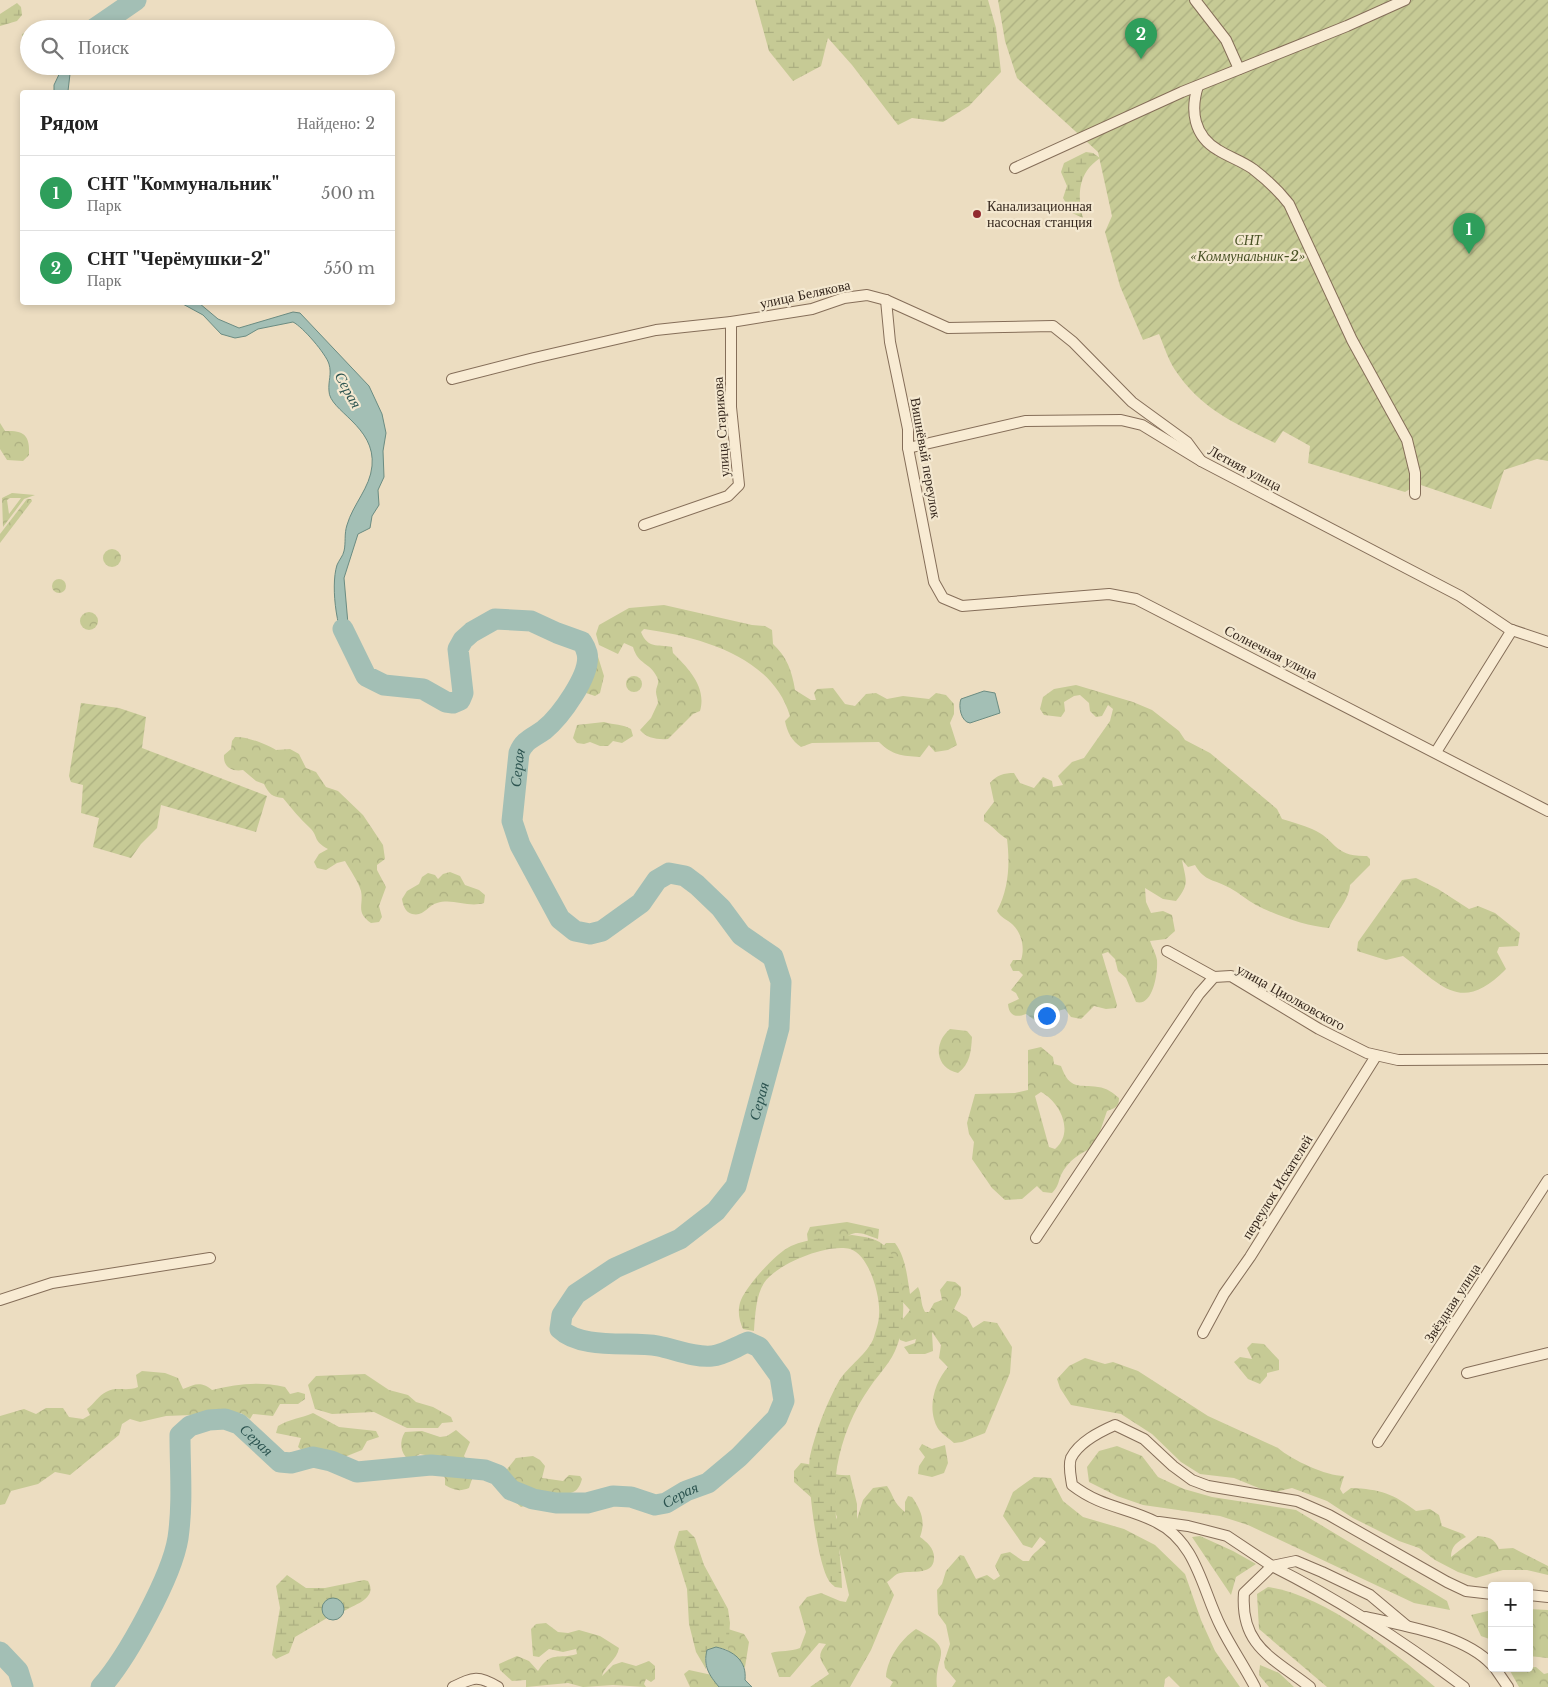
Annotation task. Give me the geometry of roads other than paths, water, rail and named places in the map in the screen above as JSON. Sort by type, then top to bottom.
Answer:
[{"type":"street","points":[[1195,0],[1223,35],[1239,69]]},
{"type":"street","points":[[1015,168],[1198,86],[1405,0]]},
{"type":"street","points":[[1198,86],[1192,103],[1193,113],[1200,131],[1207,142],[1216,150],[1251,168],[1278,190],[1289,204],[1352,340],[1407,440],[1415,473],[1415,494]]},
{"type":"street","name":"улица Белякова","points":[[452,379],[656,330],[731,322],[812,309],[844,298],[867,295],[886,300],[948,328],[1053,326],[1073,342],[1132,402],[1187,442],[1201,461]]},
{"type":"street","name":"Вишнёвый переулок","points":[[886,300],[890,342],[908,429],[908,448],[934,582],[943,598],[962,606]]},
{"type":"street","name":"улица Старикова","points":[[644,525],[728,496],[739,485],[730,407],[731,322]]},
{"type":"street","name":"Летняя улица","points":[[908,448],[1025,420],[1122,420],[1142,426],[1201,461],[1460,596],[1512,630],[1548,642]]},
{"type":"street","name":"Солнечная улица","points":[[962,606],[1109,594],[1136,599],[1548,811]]},
{"type":"street","points":[[1436,752],[1512,630]]},
{"type":"street","points":[[1167,951],[1214,978]]},
{"type":"street","name":"улица Циолковского","points":[[1036,1238],[1199,994],[1214,978],[1231,976],[1319,1029],[1376,1056],[1408,1060],[1548,1059]]},
{"type":"street","name":"переулок Искателей","points":[[1202,1333],[1224,1294],[1250,1257],[1376,1056]]},
{"type":"street","name":"Звёздная улица","points":[[1378,1442],[1548,1180]]},
{"type":"street","points":[[0,1300],[52,1283],[210,1258]]},
{"type":"street","points":[[1466,1373],[1548,1353]]},
{"type":"street","points":[[1464,1687],[1430,1662],[1326,1594],[1272,1566],[1227,1536],[1188,1526],[1156,1521],[1106,1505],[1086,1496],[1072,1486],[1071,1459],[1086,1442],[1115,1425],[1144,1439],[1173,1466],[1192,1480],[1208,1486],[1297,1501],[1329,1515],[1448,1582],[1466,1590],[1488,1593]]},
{"type":"street","points":[[1156,1521],[1178,1536],[1192,1558],[1220,1625],[1254,1687]]},
{"type":"street","points":[[1310,1687],[1262,1648],[1250,1636],[1245,1623],[1243,1612],[1244,1593],[1272,1566],[1296,1561],[1322,1572],[1370,1596],[1407,1626]]},
{"type":"street","points":[[1533,1595],[1548,1597]]},
{"type":"street","points":[[1357,1615],[1427,1631],[1483,1656],[1488,1661]]},
{"type":"street","points":[[1498,1672],[1508,1687]]},
{"type":"street","points":[[453,1687],[470,1679],[482,1678],[498,1687]]},
{"type":"water","points":[[59,75],[70,75],[68,90],[54,90],[54,85]]},
{"type":"water","points":[[185,305],[201,305],[218,319],[239,328],[293,312],[300,313],[369,386],[382,414],[386,433],[383,451],[384,477],[378,490],[379,505],[372,516],[370,528],[358,534],[344,578],[348,624],[362,652],[352,656],[342,637],[336,612],[334,586],[337,565],[344,551],[347,525],[371,474],[371,452],[367,440],[331,398],[329,391],[329,364],[319,348],[297,325],[293,322],[258,329],[246,336],[235,338],[221,334],[203,315]]},
{"type":"water","points":[[984,691],[995,693],[1000,713],[970,723],[967,722],[962,717],[961,699]]},
{"type":"water","points":[[333,1598],[341,1601],[344,1609],[341,1617],[333,1620],[325,1617],[322,1609],[325,1601]]},
{"type":"water","points":[[716,1647],[734,1654],[738,1658],[744,1667],[745,1680],[752,1687],[719,1687],[706,1666],[707,1650]]},
{"type":"waterway","name":"Серая","points":[[107,20],[136,0]]},
{"type":"waterway","name":"Серая","points":[[101,1687],[112,1674],[147,1616],[174,1554],[178,1538],[180,1512],[180,1435],[190,1426],[209,1420],[225,1419],[239,1424],[280,1462],[291,1463],[313,1457],[331,1461],[357,1472],[431,1465],[485,1470],[498,1475],[511,1490],[533,1499],[556,1503],[587,1503],[613,1496],[631,1497],[655,1505],[666,1503],[686,1491],[708,1483],[739,1457],[777,1418],[784,1401],[780,1376],[759,1347],[748,1342],[721,1354],[705,1356],[692,1355],[658,1346],[607,1344],[581,1340],[569,1336],[560,1329],[562,1315],[576,1294],[615,1268],[680,1239],[716,1211],[736,1186],[779,1028],[781,982],[773,957],[741,935],[721,908],[697,885],[685,876],[669,873],[657,880],[641,903],[602,931],[590,934],[575,931],[560,919],[520,845],[512,821],[519,753],[526,742],[551,724],[580,683],[587,662],[587,653],[582,642],[531,621],[495,619],[472,632],[463,640],[458,649],[463,693],[460,700],[453,703],[446,702],[423,689],[384,685],[366,676],[343,629]]},
{"type":"waterway","name":"Серая","points":[[0,1652],[18,1671],[23,1687]]},
{"type":"place","name":"СНТ \"Черёмушки-2\"","points":[[1141,59]]},
{"type":"place","name":"Канализационная насосная станция","points":[[977,214]]},
{"type":"place","name":"СНТ \"Коммунальник\"","points":[[1469,254]]},
{"type":"park label","name":"СНТ «Коммунальник-2»","points":[[1248,248]]}]
